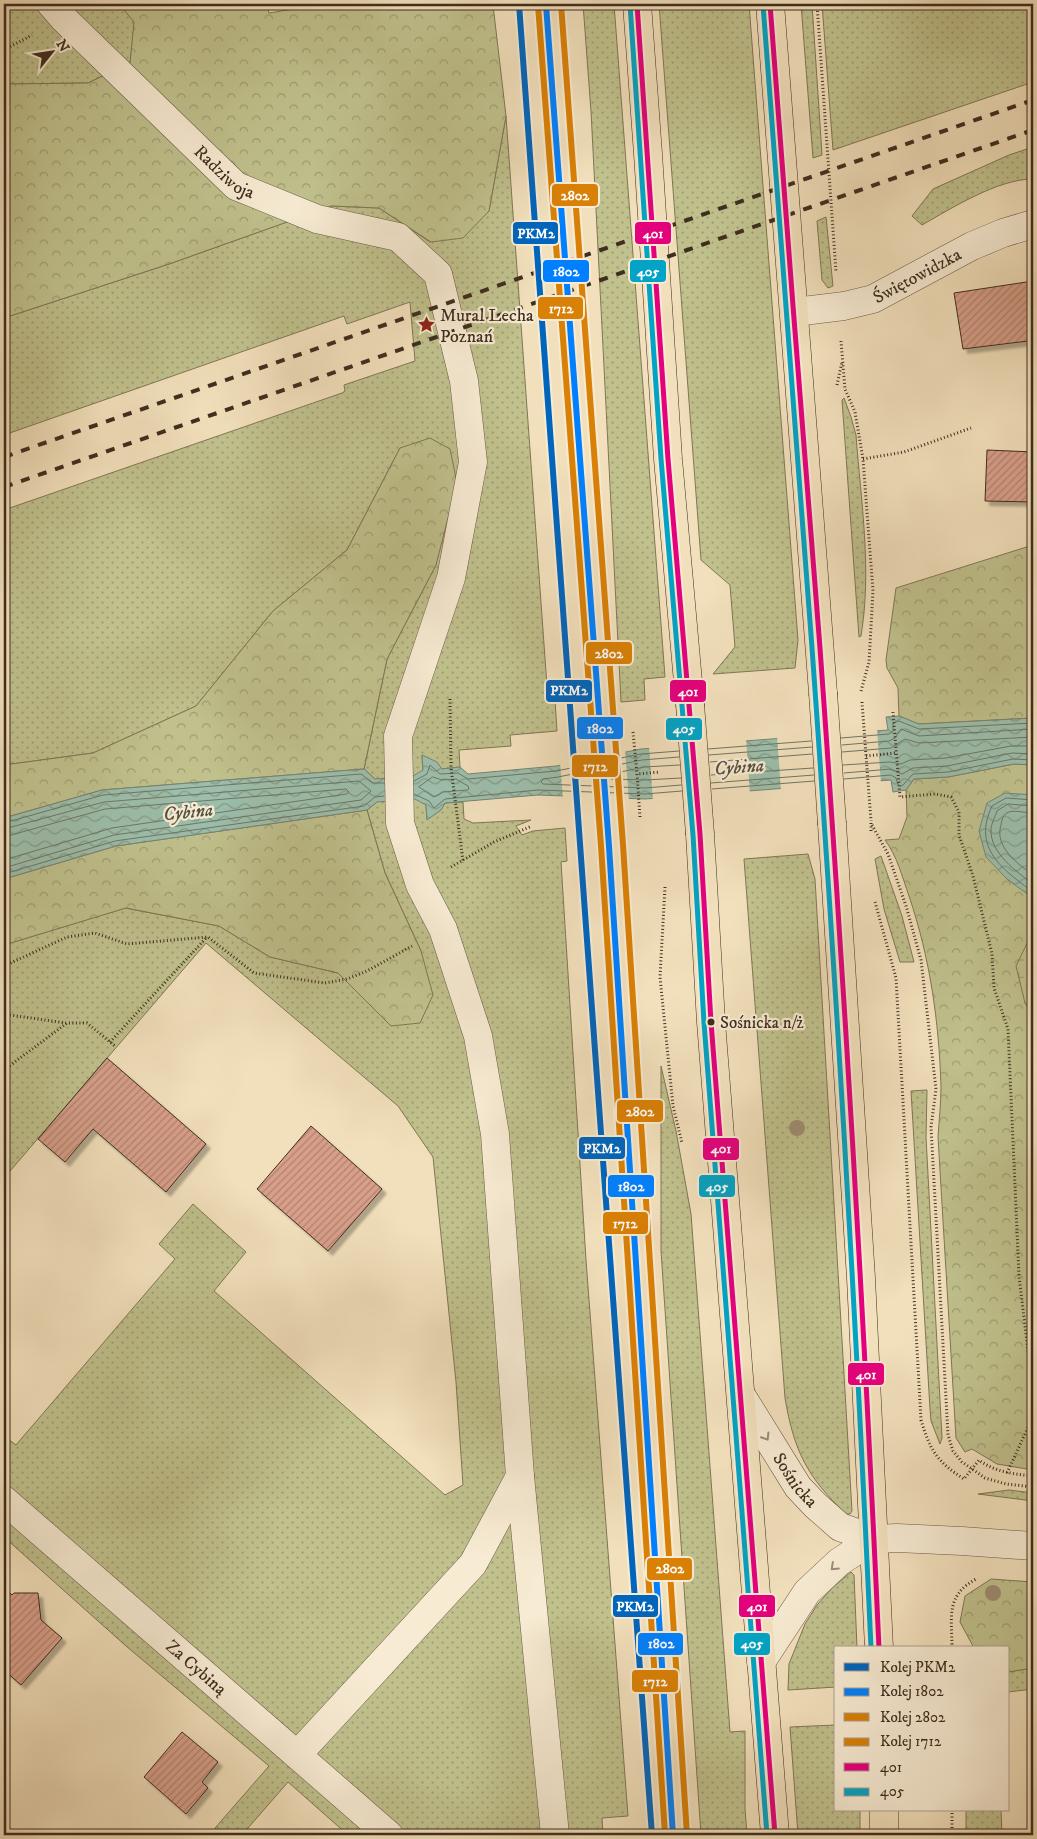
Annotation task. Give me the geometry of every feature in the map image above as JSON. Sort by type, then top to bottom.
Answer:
[{"type":"main road","points":[[637,4],[668,460],[690,704],[712,1022],[774,1835]]},
{"type":"main road","points":[[770,4],[795,312],[832,824],[861,1278],[878,1646]]},
{"type":"main road","points":[[884,1812],[884,1835]]},
{"type":"street","name":"Radziwoja","points":[[50,4],[236,186],[317,219],[398,237],[438,274],[464,381],[473,462],[451,578],[398,736],[400,823],[420,885]]},
{"type":"street","name":"Świętowidzka","points":[[795,312],[873,299],[972,246],[1003,233],[1033,224]]},
{"type":"street","points":[[420,885],[443,929],[478,1036],[495,1134],[520,1476],[556,1835]]},
{"type":"street","name":"Sośnicka","points":[[740,1395],[798,1487],[840,1527],[874,1539],[897,1538],[1033,1546]]},
{"type":"street","points":[[297,1755],[473,1564],[520,1476]]},
{"type":"street","name":"Za Cybiną","points":[[4,1500],[389,1835]]},
{"type":"street","points":[[761,1662],[807,1592],[839,1562],[874,1539]]},
{"type":"path","points":[[817,4],[845,389],[855,412],[863,459],[873,591],[869,662],[862,691],[871,822],[870,833]]},
{"type":"path","points":[[863,459],[904,452],[971,428]]},
{"type":"path","points":[[893,712],[900,797],[935,794],[951,797],[959,812],[958,835],[973,876],[992,954],[994,988],[1008,1030],[1019,1276],[1033,1392]]},
{"type":"path","points":[[633,732],[640,817]]},
{"type":"path","points":[[866,756],[896,753]]},
{"type":"path","points":[[451,768],[454,803],[463,861]]},
{"type":"path","points":[[637,774],[662,772]]},
{"type":"path","points":[[871,822],[888,854],[906,906],[921,960],[936,1089],[931,1127],[948,1435],[953,1451],[962,1462],[985,1478],[1006,1484],[1033,1486]]},
{"type":"path","points":[[420,885],[494,842],[532,826]]},
{"type":"path","points":[[660,977],[665,883]]},
{"type":"path","points":[[874,898],[896,978],[921,1420],[928,1444],[946,1468],[964,1479],[978,1460],[988,1467],[1007,1473],[1033,1476]]},
{"type":"path","points":[[4,966],[67,937],[76,935],[95,933],[127,944],[208,937],[254,973],[325,983],[347,979],[367,971],[443,929]]},
{"type":"path","points":[[110,1042],[208,937]]},
{"type":"path","points":[[4,1011],[10,1015],[67,1023],[87,1023],[116,1047]]},
{"type":"path","points":[[4,1070],[67,1023]]},
{"type":"path","points":[[1007,1473],[1030,1423],[1033,1397]]},
{"type":"path","points":[[952,1646],[952,1607],[956,1594],[961,1589]]},
{"type":"path","points":[[952,1812],[952,1835]]},
{"type":"green space","points":[[4,4],[32,4],[58,31],[77,13],[69,4],[119,4],[135,22],[130,63],[88,83],[4,84]]},
{"type":"green space","points":[[119,4],[267,4],[269,13],[312,6],[313,4],[493,5],[506,116],[489,211],[463,238],[431,242],[379,208],[332,206],[169,264],[4,318],[4,84],[88,83],[130,63],[134,22]]},
{"type":"green space","points":[[583,4],[614,4],[665,677],[644,679],[645,700],[621,702],[591,111]]},
{"type":"green space","points":[[659,4],[749,4],[798,640],[795,668],[713,674],[735,647],[730,585],[701,560]]},
{"type":"green space","points":[[801,4],[812,4],[822,155],[813,158]]},
{"type":"green space","points":[[822,4],[1033,4],[1033,82],[833,150]]},
{"type":"green space","points":[[506,116],[548,700],[555,700],[557,731],[510,735],[511,746],[459,750],[460,767],[442,769],[422,756],[427,819],[441,810],[445,803],[463,802],[464,819],[473,823],[531,820],[516,826],[522,835],[533,831],[565,828],[567,861],[561,862],[586,1260],[628,1816],[602,1818],[603,1835],[348,1835],[288,1782],[242,1835],[209,1835],[269,1766],[126,1646],[4,1537],[4,1436],[16,1445],[175,1259],[159,1244],[193,1204],[246,1252],[214,1291],[445,1495],[463,1485],[456,1382],[433,1157],[398,1106],[206,943],[4,1178],[4,945],[125,908],[219,926],[270,957],[338,973],[391,1026],[421,951],[385,873],[367,810],[377,802],[375,779],[364,769],[387,659],[436,565],[400,448],[347,550],[273,611],[196,706],[93,753],[4,765],[4,510],[342,393],[345,391],[344,385],[415,361],[410,302],[347,324],[344,316],[4,435],[4,318],[169,264],[332,206],[379,208],[430,242],[489,211]]},
{"type":"green space","points":[[1033,147],[1033,179],[1019,180],[990,189],[922,225],[912,216],[933,189],[1009,155]]},
{"type":"green space","points":[[826,217],[833,286],[828,288],[822,280],[817,221]]},
{"type":"green space","points":[[844,398],[856,435],[866,561],[864,611],[861,636],[859,637],[842,400]]},
{"type":"green space","points":[[430,438],[450,449],[457,483],[436,565],[387,659],[364,769],[102,790],[4,818],[4,765],[93,753],[196,706],[273,611],[347,550],[400,448]]},
{"type":"green space","points":[[1033,545],[1033,718],[918,724],[899,716],[898,688],[887,668],[886,660],[896,588]]},
{"type":"green space","points":[[1014,764],[1033,765],[1033,931],[1025,1003],[1033,1014],[1033,1470],[997,1464],[972,1449],[965,1452],[956,1438],[938,1137],[941,1087],[936,1014],[928,966],[916,919],[899,866],[885,840],[899,839],[907,817],[906,790],[914,779],[948,777]]},
{"type":"green space","points":[[367,810],[385,873],[421,951],[433,995],[420,1023],[391,1026],[338,973],[270,957],[219,926],[126,908],[4,945],[4,879],[116,846]]},
{"type":"green space","points":[[808,854],[815,879],[852,1511],[850,1514],[846,1514],[821,1488],[804,1462],[793,1433],[785,1398],[744,859]]},
{"type":"green space","points":[[881,856],[902,916],[914,962],[900,962],[884,909],[875,859]]},
{"type":"green space","points":[[1033,931],[1033,1014],[1025,1003],[1016,966]]},
{"type":"green space","points":[[661,1066],[676,1131],[691,1214],[730,1732],[745,1731],[747,1835],[701,1835],[661,1251]]},
{"type":"green space","points":[[927,1090],[926,1137],[942,1438],[940,1444],[931,1421],[930,1409],[911,1091]]},
{"type":"green space","points":[[1009,1490],[1033,1493],[1033,1501],[978,1494]]},
{"type":"green space","points":[[851,1572],[854,1575],[857,1646],[834,1646],[834,1687],[788,1690],[789,1664],[805,1624],[817,1605],[832,1588]]},
{"type":"green space","points":[[991,1579],[1033,1582],[1033,1668],[1010,1672],[1010,1646],[973,1646],[960,1622],[965,1596]]},
{"type":"green space","points":[[1033,1668],[1033,1689],[1010,1692],[1010,1672]]},
{"type":"green space","points":[[834,1725],[834,1812],[860,1812],[860,1835],[798,1835],[790,1727]]},
{"type":"green space","points":[[966,1812],[1001,1812],[1002,1835],[966,1833]]},
{"type":"water","name":"Cybina","points":[[899,716],[919,724],[1033,718],[1033,765],[1014,764],[948,777],[914,779],[906,790],[893,792],[891,780],[645,799],[538,795],[445,803],[441,810],[427,820],[426,805],[415,799],[377,802],[367,810],[116,846],[4,879],[4,818],[102,790],[364,769],[375,779],[413,776],[423,770],[422,755],[437,762],[442,769],[460,767],[468,774],[556,766],[641,749],[888,730],[886,717]]},
{"type":"water","points":[[1005,793],[1033,795],[1033,898],[1008,880],[986,857],[979,831],[987,803]]},
{"type":"pier","points":[[877,728],[881,784],[781,791],[777,736]]},
{"type":"pier","points":[[746,738],[750,794],[653,801],[649,746]]},
{"type":"pier","points":[[625,749],[629,801],[598,800],[594,756]]},
{"type":"pier","points":[[590,757],[593,800],[563,798],[560,763]]},
{"type":"building","points":[[1033,281],[1033,337],[1028,337],[1028,341],[963,349],[954,293]]},
{"type":"building","points":[[987,450],[1033,452],[1033,502],[985,501]]},
{"type":"building","points":[[107,1058],[206,1144],[166,1192],[93,1129],[65,1162],[38,1139]]},
{"type":"building","points":[[311,1126],[382,1189],[328,1251],[257,1189]]},
{"type":"building","points":[[4,1588],[12,1595],[14,1593],[38,1593],[41,1620],[62,1638],[21,1685],[4,1670]]},
{"type":"building","points":[[182,1732],[218,1762],[202,1782],[208,1788],[186,1814],[144,1777]]},
{"type":"railway","points":[[4,457],[1033,100]]},
{"type":"railway","points":[[4,487],[1033,130]]},
{"type":"railway","points":[[649,1793],[652,1835]]},
{"type":"rail line","name":"PKM2","points":[[519,4],[652,1835]]},
{"type":"rail line","name":"2802","points":[[561,4],[623,845],[687,1835]]},
{"type":"rail line","name":"1712","points":[[538,5],[601,846],[665,1835]]},
{"type":"rail line","name":"1802","points":[[546,5],[609,846],[673,1835]]},
{"type":"transit line","name":"401","points":[[637,4],[668,459],[700,834],[711,1022],[775,1835]]},
{"type":"transit line","name":"401","points":[[770,4],[820,648],[837,898],[853,1148],[879,1646]]},
{"type":"transit line","name":"405","points":[[630,5],[661,459],[693,835],[704,1023],[767,1835]]},
{"type":"transit line","name":"405","points":[[763,5],[829,898],[845,1148],[871,1646]]},
{"type":"place","name":"Mural Lecha Poznań","points":[[426,325]]},
{"type":"place","name":"Sośnicka n/ż","points":[[711,1022]]}]
